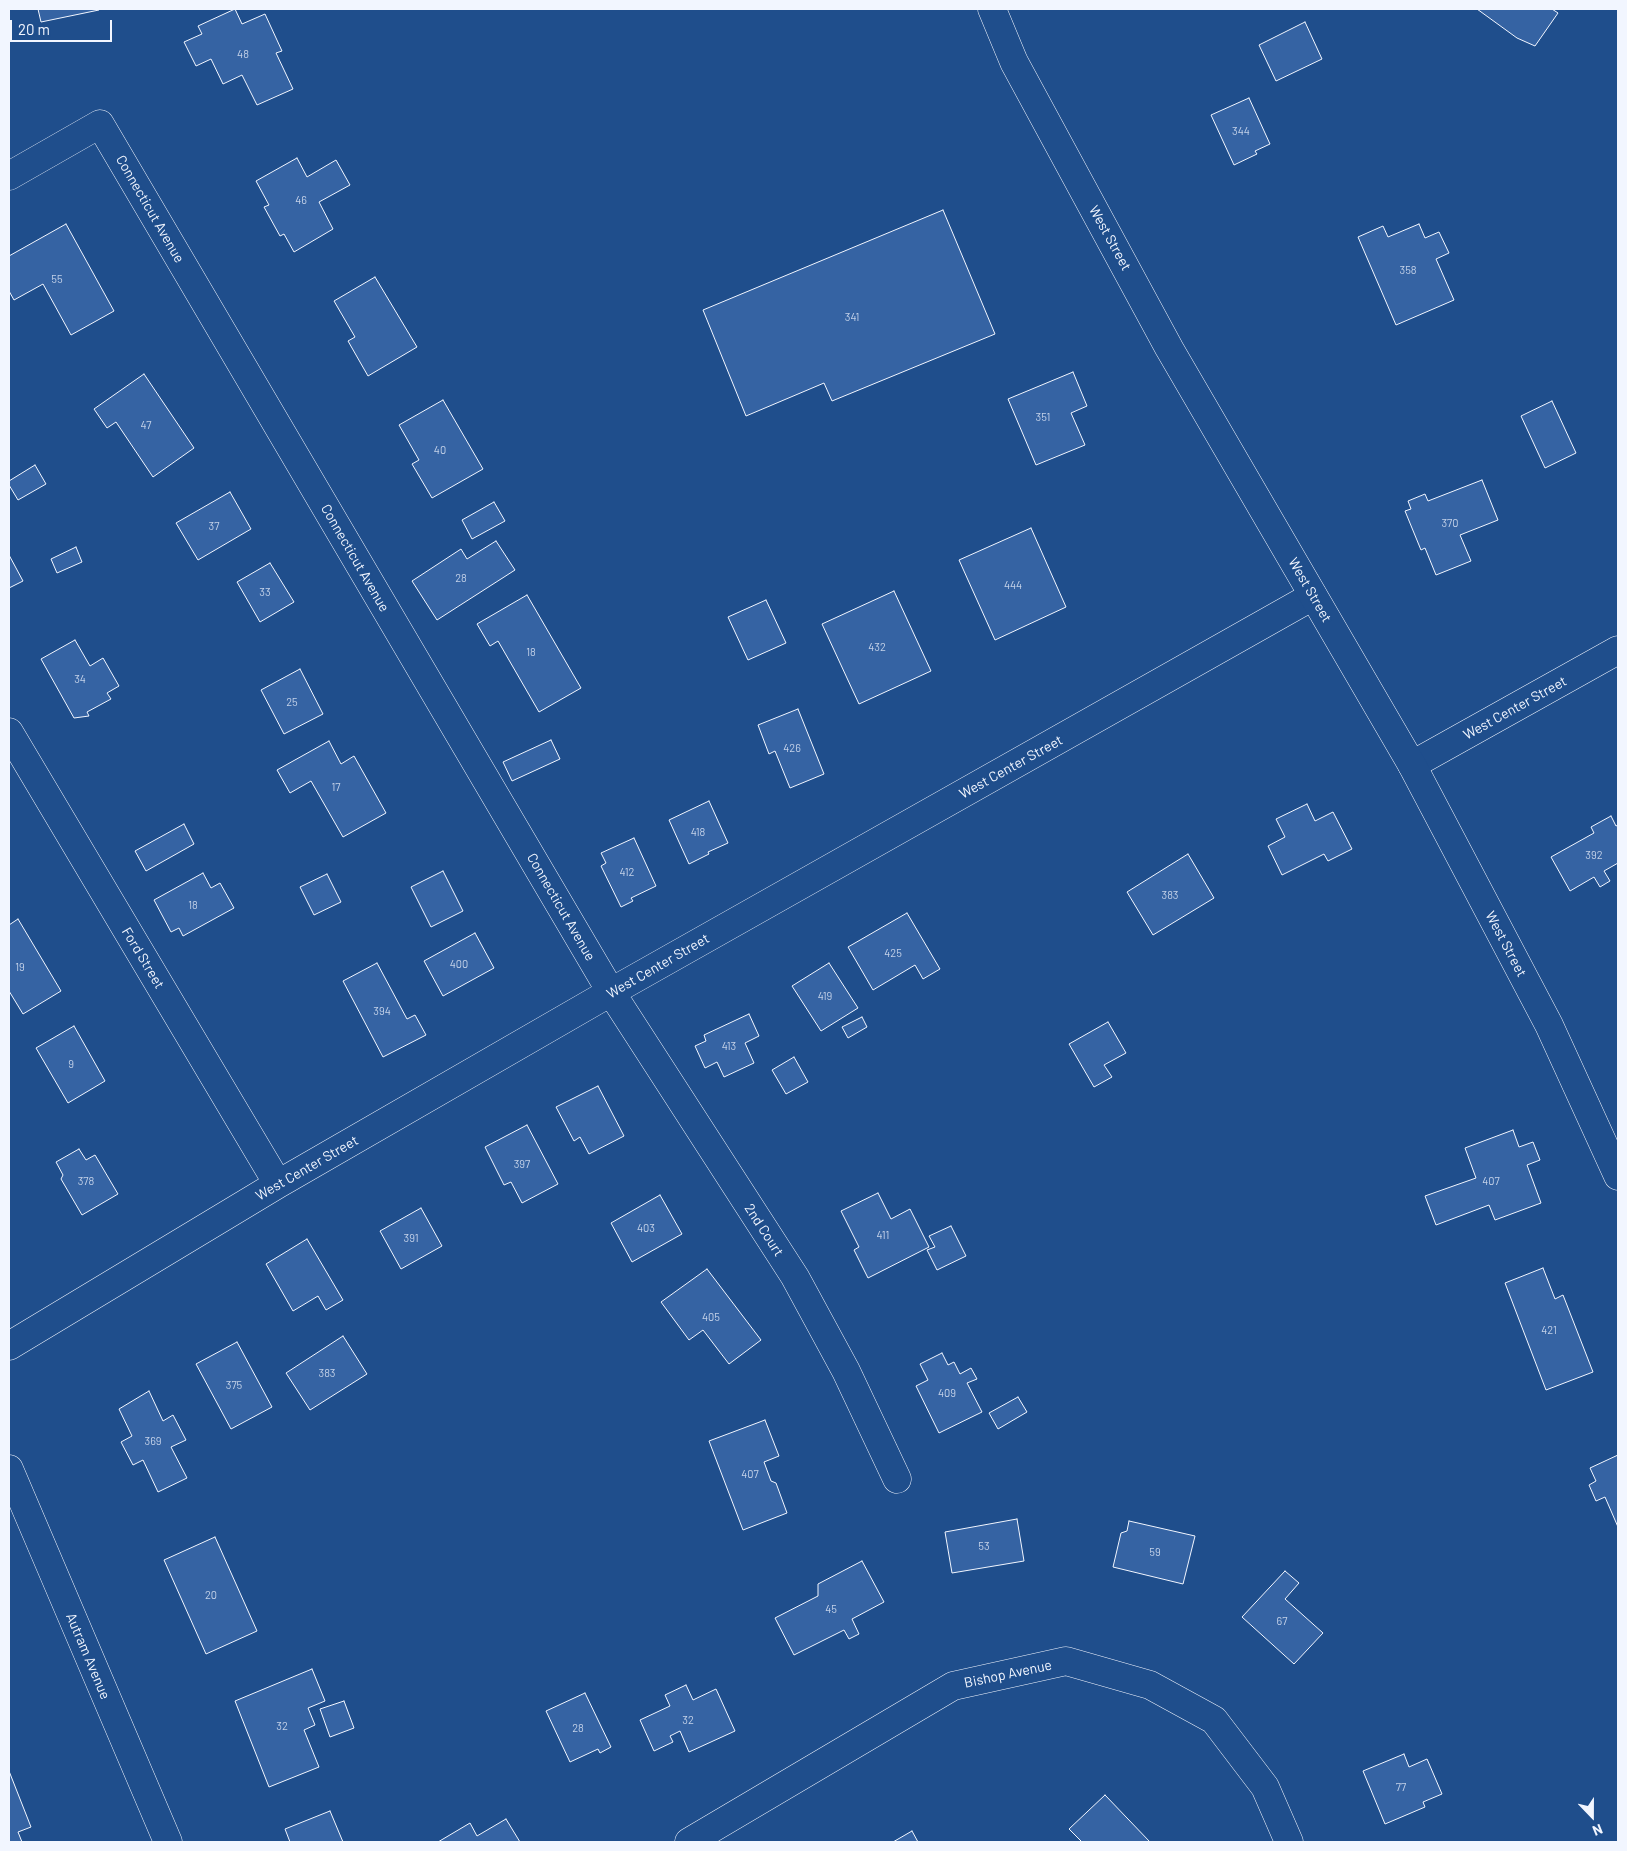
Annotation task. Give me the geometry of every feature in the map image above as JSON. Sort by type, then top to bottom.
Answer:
[{"type":"street","name":"West Street","points":[[992,9],[1014,62],[1169,348],[1412,765],[1549,1026],[1618,1176]]},
{"type":"street","name":"Connecticut Avenue","points":[[9,176],[100,124],[611,992]]},
{"type":"street","name":"West Center Street","points":[[9,1346],[278,1184],[611,992],[1313,596]]},
{"type":"street","name":"West Center Street","points":[[1412,765],[1618,650]]},
{"type":"street","name":"Ford Street","points":[[9,732],[278,1184]]},
{"type":"street","name":"2nd Court","points":[[611,992],[795,1277],[846,1371],[897,1479]]},
{"type":"street","name":"Autram Avenue","points":[[9,1469],[168,1842]]},
{"type":"street","name":"Bishop Avenue","points":[[689,1842],[953,1686],[1066,1661],[1150,1685],[1214,1720],[1264,1787],[1289,1842]]},
{"type":"building","points":[[38,9],[99,9],[99,10],[41,22]]},
{"type":"building","points":[[235,9],[242,24],[265,14],[282,51],[276,53],[293,89],[257,105],[242,75],[223,84],[211,59],[196,66],[184,42],[202,34],[198,26]]},
{"type":"building","points":[[1477,9],[1552,9],[1558,13],[1535,46],[1517,38]]},
{"type":"building","points":[[1305,22],[1322,59],[1276,81],[1259,45]]},
{"type":"building","points":[[1249,98],[1270,144],[1255,151],[1257,154],[1234,165],[1211,115]]},
{"type":"building","points":[[297,158],[307,177],[336,160],[350,185],[319,202],[333,229],[294,252],[284,234],[280,236],[264,207],[269,205],[256,181]]},
{"type":"building","points":[[943,210],[995,334],[832,401],[824,383],[746,416],[703,310]]},
{"type":"building","points":[[66,224],[114,311],[71,335],[43,284],[14,300],[9,291],[9,256]]},
{"type":"building","points":[[1419,224],[1425,238],[1439,232],[1449,253],[1436,259],[1454,300],[1396,325],[1358,237],[1383,226],[1388,237]]},
{"type":"building","points":[[375,277],[417,347],[368,376],[348,341],[355,337],[334,301]]},
{"type":"building","points":[[1073,372],[1087,406],[1071,413],[1085,445],[1036,465],[1008,399]]},
{"type":"building","points":[[144,374],[194,448],[153,477],[116,422],[107,428],[94,409]]},
{"type":"building","points":[[443,400],[483,469],[432,498],[412,464],[419,460],[399,425]]},
{"type":"building","points":[[1552,401],[1576,453],[1545,468],[1521,416]]},
{"type":"building","points":[[35,465],[46,484],[18,500],[9,485],[9,481]]},
{"type":"building","points":[[1482,480],[1498,520],[1460,535],[1471,561],[1436,575],[1425,548],[1421,550],[1405,511],[1411,509],[1408,501],[1425,494],[1428,501]]},
{"type":"building","points":[[230,492],[251,529],[198,560],[176,523]]},
{"type":"building","points":[[494,502],[505,521],[472,539],[462,520]]},
{"type":"building","points":[[1031,528],[1066,607],[995,640],[959,560]]},
{"type":"building","points":[[496,541],[515,570],[437,620],[412,581],[461,549],[467,559]]},
{"type":"building","points":[[76,547],[82,562],[57,573],[51,559]]},
{"type":"building","points":[[9,555],[23,581],[9,588]]},
{"type":"building","points":[[270,563],[294,602],[260,622],[237,582]]},
{"type":"building","points":[[894,591],[931,671],[859,704],[822,624]]},
{"type":"building","points":[[527,595],[581,688],[539,712],[498,641],[490,646],[477,624]]},
{"type":"building","points":[[766,600],[786,643],[748,660],[728,617]]},
{"type":"building","points":[[75,640],[90,666],[103,658],[119,686],[107,693],[111,699],[87,712],[89,716],[74,718],[41,659]]},
{"type":"building","points":[[300,669],[323,714],[284,734],[261,690]]},
{"type":"building","points":[[798,709],[824,774],[790,788],[775,751],[769,754],[758,725]]},
{"type":"building","points":[[551,740],[560,759],[512,781],[503,762]]},
{"type":"building","points":[[329,741],[341,764],[354,756],[386,813],[343,837],[311,781],[290,793],[277,770]]},
{"type":"building","points":[[709,801],[728,843],[708,852],[709,854],[689,864],[669,820]]},
{"type":"building","points":[[1307,804],[1315,821],[1333,812],[1352,849],[1328,861],[1324,854],[1282,875],[1268,846],[1285,837],[1276,819]]},
{"type":"building","points":[[1611,816],[1616,826],[1618,825],[1618,863],[1604,871],[1610,881],[1600,887],[1594,877],[1570,891],[1551,857],[1594,833],[1591,827]]},
{"type":"building","points":[[184,824],[194,844],[146,871],[135,851]]},
{"type":"building","points":[[634,838],[656,886],[631,898],[633,901],[621,907],[601,866],[606,863],[601,853]]},
{"type":"building","points":[[1188,854],[1214,898],[1153,935],[1127,892]]},
{"type":"building","points":[[443,871],[463,911],[431,927],[411,887]]},
{"type":"building","points":[[203,873],[211,888],[220,883],[234,908],[183,936],[179,928],[171,932],[154,900]]},
{"type":"building","points":[[327,874],[341,902],[314,915],[300,887]]},
{"type":"building","points":[[907,913],[940,969],[923,979],[915,965],[873,990],[848,947]]},
{"type":"building","points":[[18,919],[61,991],[23,1014],[9,991],[9,925]]},
{"type":"building","points":[[475,933],[494,968],[443,996],[424,961]]},
{"type":"building","points":[[377,963],[407,1019],[415,1015],[426,1035],[383,1057],[343,981]]},
{"type":"building","points":[[829,963],[858,1008],[821,1031],[792,986]]},
{"type":"building","points":[[749,1014],[759,1036],[745,1043],[754,1063],[724,1077],[717,1062],[705,1068],[695,1046],[706,1041],[704,1035]]},
{"type":"building","points":[[862,1017],[867,1027],[848,1038],[842,1027]]},
{"type":"building","points":[[1108,1022],[1126,1053],[1104,1065],[1112,1077],[1094,1087],[1069,1044]]},
{"type":"building","points":[[74,1026],[105,1081],[68,1103],[36,1048]]},
{"type":"building","points":[[794,1057],[808,1082],[786,1094],[772,1070]]},
{"type":"building","points":[[598,1086],[624,1136],[589,1154],[580,1137],[574,1141],[556,1107]]},
{"type":"building","points":[[527,1125],[558,1184],[522,1203],[511,1182],[504,1185],[485,1147]]},
{"type":"building","points":[[1513,1130],[1519,1147],[1533,1142],[1540,1160],[1527,1165],[1541,1203],[1495,1220],[1489,1205],[1436,1225],[1425,1196],[1476,1178],[1465,1148]]},
{"type":"building","points":[[79,1149],[86,1160],[95,1155],[118,1194],[82,1215],[61,1179],[63,1175],[56,1162]]},
{"type":"building","points":[[878,1193],[891,1219],[910,1209],[929,1247],[868,1278],[854,1250],[859,1247],[841,1211]]},
{"type":"building","points":[[660,1195],[682,1234],[632,1262],[611,1223]]},
{"type":"building","points":[[421,1208],[442,1246],[401,1269],[380,1231]]},
{"type":"building","points":[[951,1226],[966,1256],[937,1270],[927,1250],[935,1247],[929,1236]]},
{"type":"building","points":[[307,1239],[343,1300],[326,1310],[318,1296],[293,1311],[266,1264]]},
{"type":"building","points":[[1543,1268],[1555,1299],[1563,1295],[1593,1372],[1546,1390],[1505,1283]]},
{"type":"building","points":[[707,1269],[761,1340],[729,1364],[703,1330],[689,1340],[661,1302]]},
{"type":"building","points":[[343,1336],[367,1374],[310,1410],[286,1373]]},
{"type":"building","points":[[237,1342],[272,1407],[231,1429],[196,1364]]},
{"type":"building","points":[[942,1353],[948,1365],[954,1362],[960,1374],[971,1368],[977,1379],[967,1383],[982,1412],[939,1433],[916,1386],[928,1380],[920,1364]]},
{"type":"building","points":[[149,1391],[163,1421],[173,1415],[186,1440],[171,1447],[187,1478],[158,1492],[143,1460],[133,1465],[121,1442],[132,1436],[119,1409]]},
{"type":"building","points":[[1018,1397],[1027,1412],[998,1429],[989,1413]]},
{"type":"building","points":[[765,1420],[779,1456],[764,1462],[771,1481],[776,1483],[787,1513],[743,1530],[709,1441]]},
{"type":"building","points":[[1618,1455],[1618,1527],[1605,1497],[1596,1501],[1589,1485],[1596,1481],[1590,1468]]},
{"type":"building","points":[[1017,1519],[1024,1561],[952,1573],[945,1532]]},
{"type":"building","points":[[1129,1521],[1195,1536],[1183,1584],[1113,1567],[1121,1533],[1127,1531]]},
{"type":"building","points":[[215,1537],[257,1631],[206,1654],[164,1560]]},
{"type":"building","points":[[862,1561],[884,1602],[852,1619],[859,1634],[849,1639],[844,1630],[794,1655],[775,1618],[818,1596],[818,1584]]},
{"type":"building","points":[[1285,1571],[1299,1583],[1285,1599],[1323,1633],[1294,1664],[1242,1617]]},
{"type":"building","points":[[312,1669],[325,1701],[308,1708],[315,1725],[304,1730],[319,1767],[269,1787],[235,1701]]},
{"type":"building","points":[[686,1685],[693,1700],[716,1689],[735,1731],[689,1752],[680,1731],[670,1736],[673,1742],[654,1751],[640,1720],[670,1706],[665,1695]]},
{"type":"building","points":[[585,1693],[611,1747],[600,1753],[598,1749],[570,1762],[546,1711]]},
{"type":"building","points":[[344,1701],[354,1728],[330,1737],[320,1709]]},
{"type":"building","points":[[1404,1754],[1409,1767],[1427,1759],[1442,1794],[1423,1802],[1425,1807],[1385,1824],[1363,1771]]},
{"type":"building","points":[[9,1771],[31,1827],[18,1832],[22,1842],[9,1842]]},
{"type":"building","points":[[1105,1795],[1150,1842],[1082,1842],[1069,1829]]},
{"type":"building","points":[[330,1811],[343,1842],[290,1842],[285,1829]]},
{"type":"building","points":[[506,1819],[520,1842],[438,1842],[470,1823],[477,1836]]},
{"type":"building","points":[[912,1831],[918,1842],[893,1842]]}]
